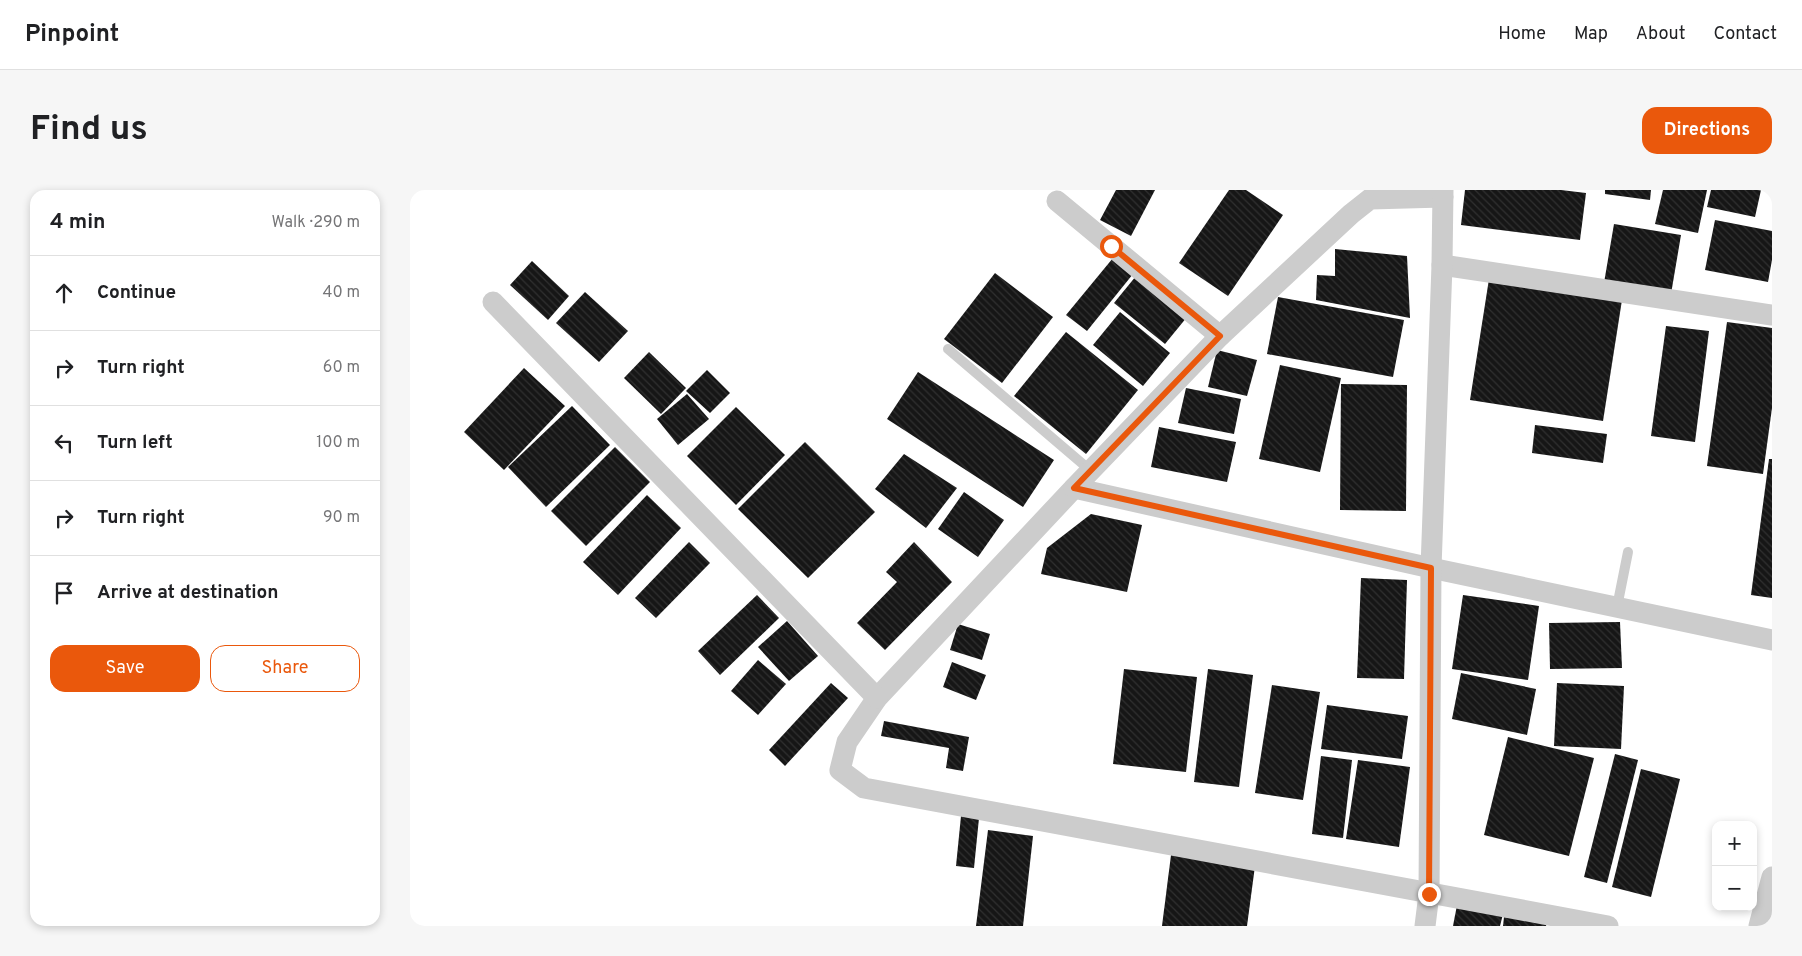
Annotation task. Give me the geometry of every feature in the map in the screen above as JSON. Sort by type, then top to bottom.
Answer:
[{"type":"street","points":[[1425,926],[1429,894],[1431,568],[1443,193],[1370,199],[1350,214],[1220,336],[877,698],[847,742],[840,770],[864,788],[1429,894],[1608,926]]},
{"type":"street","points":[[1058,201],[1220,336]]},
{"type":"street","points":[[1442,265],[1772,315]]},
{"type":"street","points":[[493,302],[877,698]]},
{"type":"street","points":[[1074,488],[1431,568],[1772,640]]},
{"type":"street","points":[[1759,926],[1772,877]]},
{"type":"lane","points":[[948,349],[1091,471]]},
{"type":"lane","points":[[1617,607],[1628,552]]},
{"type":"building","points":[[1116,190],[1155,190],[1131,236],[1100,220]]},
{"type":"building","points":[[1229,190],[1246,190],[1283,215],[1228,296],[1179,263]]},
{"type":"building","points":[[1465,190],[1561,190],[1586,193],[1580,240],[1461,225]]},
{"type":"building","points":[[1605,190],[1651,190],[1650,200],[1605,194]]},
{"type":"building","points":[[1663,190],[1707,190],[1698,233],[1655,224]]},
{"type":"building","points":[[1711,190],[1761,190],[1755,217],[1707,207]]},
{"type":"building","points":[[1715,220],[1772,231],[1772,260],[1768,282],[1705,270]]},
{"type":"building","points":[[1614,224],[1681,235],[1671,294],[1604,283]]},
{"type":"building","points":[[1335,249],[1407,256],[1410,318],[1316,300],[1317,275],[1335,276]]},
{"type":"building","points":[[1113,258],[1133,274],[1087,331],[1066,315]]},
{"type":"building","points":[[532,261],[569,296],[548,320],[510,285]]},
{"type":"building","points":[[995,273],[1053,317],[1002,383],[944,339]]},
{"type":"building","points":[[1136,276],[1187,317],[1165,344],[1114,303]]},
{"type":"building","points":[[1489,279],[1622,300],[1603,421],[1470,400]]},
{"type":"building","points":[[585,292],[628,331],[599,362],[556,323]]},
{"type":"building","points":[[1278,297],[1404,320],[1393,377],[1267,354]]},
{"type":"building","points":[[1120,312],[1170,353],[1143,386],[1093,345]]},
{"type":"building","points":[[1727,322],[1772,328],[1772,408],[1763,474],[1707,466]]},
{"type":"building","points":[[1666,326],[1709,331],[1695,442],[1651,436]]},
{"type":"building","points":[[1066,332],[1138,390],[1086,454],[1014,396]]},
{"type":"building","points":[[1217,350],[1257,360],[1247,396],[1208,387]]},
{"type":"building","points":[[649,352],[686,388],[661,414],[624,378]]},
{"type":"building","points":[[1280,365],[1341,378],[1320,472],[1259,459]]},
{"type":"building","points":[[524,368],[565,406],[504,470],[464,432]]},
{"type":"building","points":[[707,370],[730,393],[710,413],[686,391]]},
{"type":"building","points":[[918,372],[1054,460],[1023,507],[887,419]]},
{"type":"building","points":[[1341,384],[1407,385],[1406,511],[1340,510]]},
{"type":"building","points":[[1186,388],[1241,399],[1234,434],[1178,423]]},
{"type":"building","points":[[687,394],[709,419],[678,445],[657,419]]},
{"type":"building","points":[[572,406],[610,445],[546,507],[508,467]]},
{"type":"building","points":[[736,407],[785,455],[736,505],[687,456]]},
{"type":"building","points":[[1535,425],[1607,434],[1603,463],[1532,453]]},
{"type":"building","points":[[1159,427],[1236,442],[1227,482],[1151,467]]},
{"type":"building","points":[[805,442],[875,512],[808,578],[738,509]]},
{"type":"building","points":[[615,447],[650,482],[586,546],[551,511]]},
{"type":"building","points":[[904,454],[957,488],[926,528],[875,489]]},
{"type":"building","points":[[1769,459],[1772,459],[1772,598],[1751,595]]},
{"type":"building","points":[[964,492],[1004,520],[978,557],[938,529]]},
{"type":"building","points":[[647,495],[681,528],[618,595],[583,562]]},
{"type":"building","points":[[1091,514],[1142,525],[1127,592],[1041,574],[1047,548]]},
{"type":"building","points":[[689,542],[710,563],[656,618],[635,598]]},
{"type":"building","points":[[914,542],[952,582],[885,650],[857,623],[897,582],[886,572]]},
{"type":"building","points":[[1361,578],[1407,580],[1404,679],[1357,678]]},
{"type":"building","points":[[757,595],[779,618],[720,675],[698,651]]},
{"type":"building","points":[[1463,595],[1539,606],[1528,680],[1452,669]]},
{"type":"building","points":[[787,621],[818,656],[789,681],[758,647]]},
{"type":"building","points":[[1620,622],[1622,668],[1550,669],[1549,623]]},
{"type":"building","points":[[958,624],[990,634],[982,660],[950,650]]},
{"type":"building","points":[[758,660],[786,684],[758,715],[731,691]]},
{"type":"building","points":[[952,662],[986,675],[976,700],[943,687]]},
{"type":"building","points":[[1124,669],[1197,677],[1186,772],[1113,764]]},
{"type":"building","points":[[1208,669],[1253,675],[1239,787],[1194,782]]},
{"type":"building","points":[[1461,673],[1536,689],[1527,735],[1452,719]]},
{"type":"building","points":[[831,683],[848,698],[785,766],[769,750]]},
{"type":"building","points":[[1557,683],[1624,686],[1621,749],[1554,746]]},
{"type":"building","points":[[1272,685],[1320,692],[1303,800],[1255,793]]},
{"type":"building","points":[[1327,705],[1408,716],[1402,759],[1321,749]]},
{"type":"building","points":[[884,721],[969,737],[963,771],[946,768],[949,748],[881,736]]},
{"type":"building","points":[[1508,737],[1594,758],[1569,856],[1484,835]]},
{"type":"building","points":[[1615,754],[1638,760],[1607,883],[1584,877]]},
{"type":"building","points":[[1321,756],[1352,760],[1343,838],[1312,834]]},
{"type":"building","points":[[1358,760],[1410,767],[1399,847],[1346,839]]},
{"type":"building","points":[[1641,769],[1680,779],[1651,897],[1612,887]]},
{"type":"building","points":[[961,816],[979,818],[974,868],[956,866]]},
{"type":"building","points":[[988,830],[1033,836],[1023,926],[976,926]]},
{"type":"building","points":[[1171,855],[1255,866],[1247,926],[1162,926]]},
{"type":"building","points":[[1457,905],[1503,914],[1500,926],[1453,926]]},
{"type":"building","points":[[1504,917],[1547,922],[1546,926],[1503,926]]},
{"type":"route","points":[[1111,246],[1220,336],[1074,488],[1431,568],[1429,894]]}]
